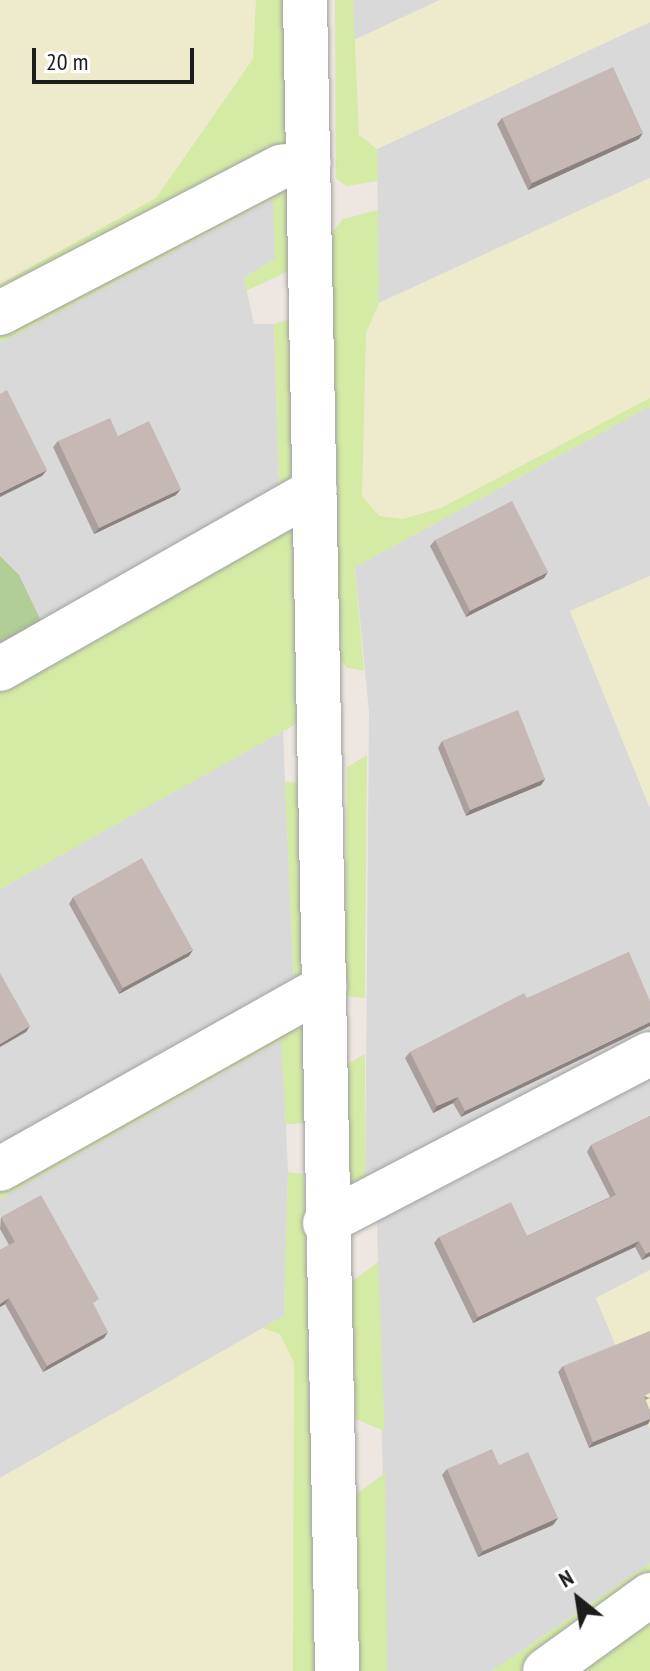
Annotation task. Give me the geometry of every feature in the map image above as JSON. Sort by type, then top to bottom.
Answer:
[{"type":"street","points":[[305,0],[324,987],[325,1223],[337,1671]]},
{"type":"street","points":[[0,313],[281,167],[309,163]]},
{"type":"street","points":[[0,669],[315,490]]},
{"type":"street","points":[[0,1169],[324,987]]},
{"type":"street","points":[[325,1223],[650,1054]]},
{"type":"street","points":[[545,1671],[650,1595]]},
{"type":"shaded area","points":[[0,0],[256,0],[253,59],[156,198],[0,284]]},
{"type":"shaded area","points":[[353,0],[440,0],[354,40]]},
{"type":"shaded area","points":[[440,0],[650,0],[650,22],[377,149],[359,135],[354,40]]},
{"type":"shaded area","points":[[650,22],[650,178],[379,303],[377,149]]},
{"type":"shaded area","points":[[650,178],[650,398],[441,508],[403,519],[379,516],[362,496],[366,333],[379,303]]},
{"type":"shaded area","points":[[274,199],[275,259],[244,278],[254,324],[274,324],[279,489],[0,650],[0,343]]},
{"type":"shaded area","points":[[650,406],[650,576],[570,611],[650,808],[650,1035],[365,1181],[369,712],[355,567]]},
{"type":"shaded area","points":[[650,576],[650,808],[570,611]]},
{"type":"shaded area","points":[[283,731],[294,986],[16,1141],[0,1143],[0,889]]},
{"type":"shaded area","points":[[282,1040],[288,1172],[284,1316],[0,1478],[0,1199]]},
{"type":"shaded area","points":[[650,1074],[650,1270],[596,1298],[650,1428],[650,1563],[492,1671],[387,1671],[377,1221]]},
{"type":"shaded area","points":[[650,1270],[650,1428],[596,1298]]},
{"type":"shaded area","points":[[263,1328],[280,1334],[294,1363],[293,1671],[0,1671],[0,1478]]},
{"type":"green space","points":[[256,0],[289,0],[287,149],[0,298],[0,284],[156,198],[253,59]]},
{"type":"green space","points":[[335,0],[353,0],[359,135],[377,149],[378,181],[347,186],[336,179]]},
{"type":"green space","points":[[274,191],[293,194],[293,269],[246,291],[244,277],[275,259],[273,199],[0,343],[0,324]]},
{"type":"green space","points":[[378,210],[379,303],[366,333],[362,496],[379,516],[403,519],[441,508],[650,398],[650,406],[355,567],[364,671],[347,668],[340,659],[330,235],[343,219]]},
{"type":"green space","points":[[293,318],[299,477],[279,489],[274,324]]},
{"type":"green space","points":[[296,526],[300,722],[0,889],[0,682]]},
{"type":"green space","points":[[0,556],[19,575],[43,625],[0,650]]},
{"type":"green space","points":[[367,755],[365,998],[345,996],[347,767]]},
{"type":"green space","points":[[285,782],[305,783],[311,976],[294,985]]},
{"type":"green space","points":[[312,1027],[309,1123],[286,1124],[281,1040],[0,1199],[0,1187],[279,1029]]},
{"type":"green space","points":[[365,1054],[365,1180],[354,1185],[347,1178],[344,1066]]},
{"type":"green space","points":[[288,1172],[304,1174],[317,1671],[293,1671],[294,1363],[280,1334],[263,1328],[284,1316]]},
{"type":"green space","points":[[378,1262],[384,1431],[356,1419],[350,1283]]},
{"type":"green space","points":[[385,1473],[387,1671],[354,1671],[354,1496]]},
{"type":"green space","points":[[650,1563],[650,1582],[527,1671],[492,1671]]},
{"type":"green space","points":[[650,1606],[650,1671],[557,1671]]},
{"type":"building","points":[[613,67],[643,133],[532,183],[502,118]]},
{"type":"building","points":[[7,390],[47,470],[0,493],[0,394]]},
{"type":"building","points":[[110,418],[118,436],[149,421],[181,489],[99,528],[58,441]]},
{"type":"building","points":[[512,501],[548,572],[470,611],[435,540]]},
{"type":"building","points":[[518,710],[545,779],[470,810],[442,741]]},
{"type":"building","points":[[142,858],[193,950],[123,988],[73,897]]},
{"type":"building","points":[[629,952],[650,1001],[650,1022],[465,1111],[458,1097],[437,1106],[410,1052],[524,993],[527,998]]},
{"type":"building","points":[[0,973],[30,1026],[0,1044]]},
{"type":"building","points":[[650,1116],[650,1252],[646,1254],[639,1241],[478,1317],[439,1237],[511,1202],[527,1236],[616,1195],[591,1145]]},
{"type":"building","points":[[41,1195],[99,1299],[93,1303],[108,1332],[47,1366],[9,1298],[0,1304],[0,1250],[15,1242],[1,1217]]},
{"type":"building","points":[[650,1331],[650,1393],[644,1396],[650,1419],[593,1442],[563,1366]]},
{"type":"building","points":[[492,1449],[499,1465],[528,1452],[558,1518],[483,1551],[447,1469]]}]
